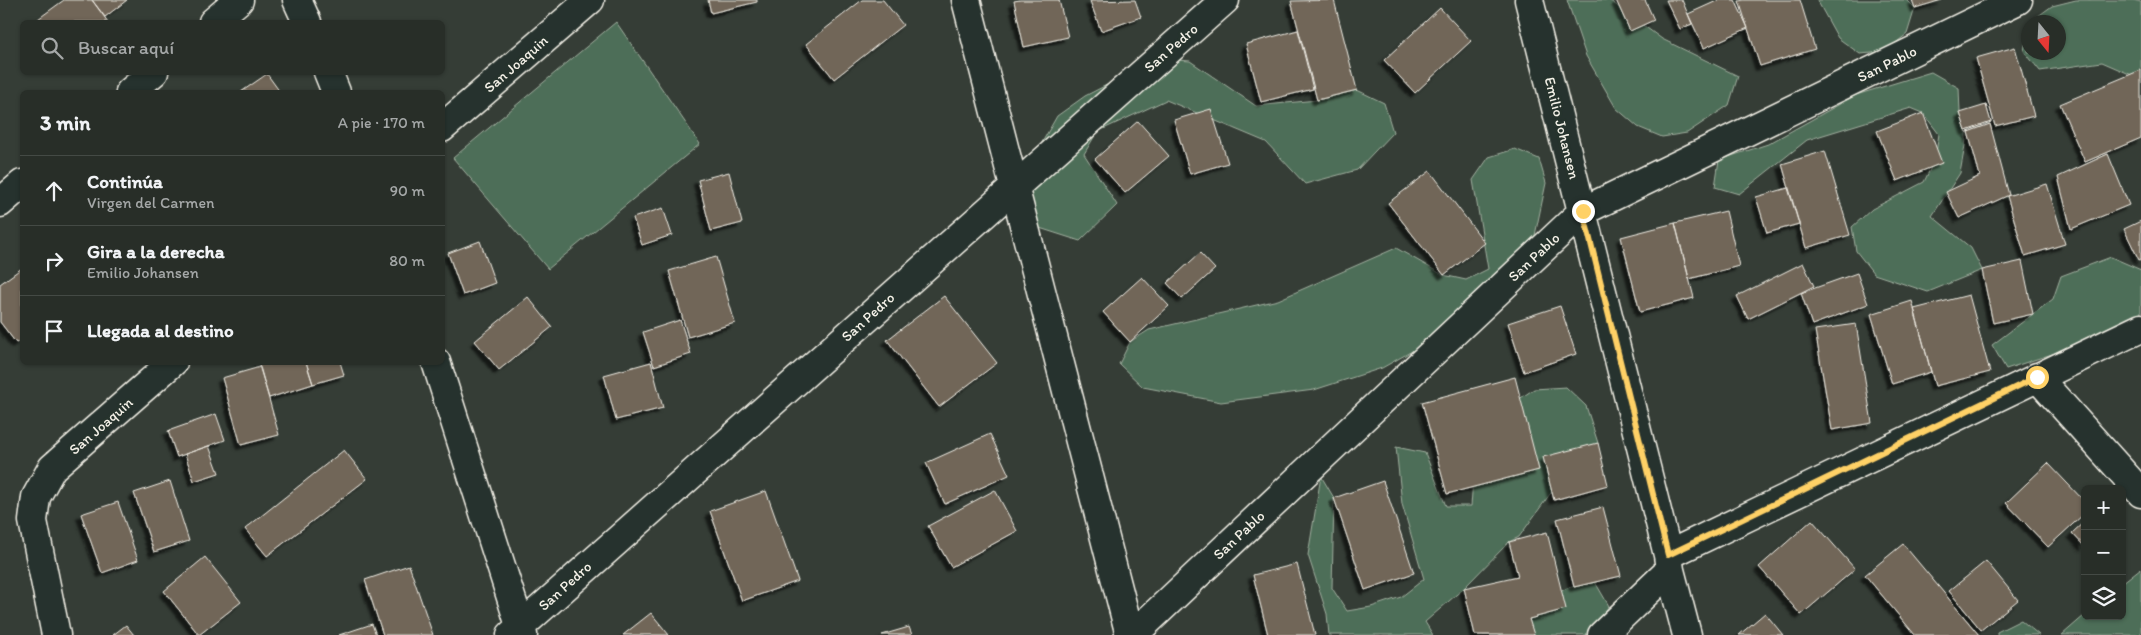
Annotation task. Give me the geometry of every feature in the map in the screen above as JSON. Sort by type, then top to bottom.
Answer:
[{"type":"street","points":[[215,20],[239,0]]},
{"type":"street","points":[[297,0],[306,20]]},
{"type":"street","name":"San Joaquin","points":[[445,125],[590,0]]},
{"type":"street","points":[[966,0],[1131,635]]},
{"type":"street","name":"San Pedro","points":[[518,632],[1014,186],[1225,0]]},
{"type":"street","name":"Emilio Johansen","points":[[1529,0],[1687,635]]},
{"type":"street","name":"San Pablo","points":[[1131,635],[1583,211],[2018,0]]},
{"type":"street","points":[[132,90],[150,75]]},
{"type":"street","points":[[329,75],[335,90]]},
{"type":"street","points":[[0,203],[20,186]]},
{"type":"street","points":[[1602,635],[1669,563],[2037,377],[2141,328]]},
{"type":"street","name":"San Joaquin","points":[[56,635],[33,521],[36,497],[52,468],[171,365]]},
{"type":"street","points":[[437,365],[518,632]]},
{"type":"street","points":[[2037,377],[2141,493]]},
{"type":"green space","points":[[1567,0],[1609,0],[1662,39],[1738,76],[1729,105],[1687,133],[1662,137],[1638,127],[1616,108],[1586,56]]},
{"type":"green space","points":[[1817,0],[1907,0],[1915,8],[1907,34],[1884,52],[1860,54],[1838,38]]},
{"type":"green space","points":[[2076,0],[2133,0],[2141,2],[2141,79],[2102,62],[2040,71],[2031,60],[2066,60],[2066,15],[2040,15],[2052,6]]},
{"type":"green space","points":[[616,22],[700,144],[548,269],[453,158]]},
{"type":"green space","points":[[1164,59],[1190,61],[1256,106],[1317,100],[1357,90],[1384,103],[1393,132],[1357,170],[1305,184],[1266,142],[1166,100],[1097,132],[1084,154],[1117,205],[1080,241],[1027,224],[1011,197],[1057,116],[1085,96],[1138,69]]},
{"type":"green space","points":[[1931,72],[1959,88],[1960,113],[1966,131],[1960,173],[1932,216],[1971,248],[1982,270],[1928,292],[1874,274],[1856,251],[1852,227],[1872,209],[1924,182],[1935,159],[1939,134],[1923,113],[1911,108],[1807,140],[1739,194],[1715,187],[1719,160],[1768,144],[1856,95]]},
{"type":"green space","points":[[1515,149],[1539,159],[1546,183],[1529,264],[1476,315],[1382,368],[1314,390],[1221,402],[1143,387],[1119,364],[1130,342],[1149,330],[1278,300],[1396,248],[1443,275],[1466,280],[1488,269],[1473,180],[1489,157]]},
{"type":"green space","points":[[2111,257],[2141,270],[2141,325],[2006,369],[1992,345],[2053,299],[2061,276]]},
{"type":"green space","points":[[1566,387],[1586,406],[1598,443],[1582,473],[1550,494],[1519,537],[1509,542],[1464,588],[1425,622],[1433,635],[1329,635],[1327,614],[1308,555],[1321,476],[1334,498],[1332,588],[1347,611],[1371,607],[1401,597],[1424,579],[1402,504],[1396,447],[1425,453],[1446,506],[1471,506],[1475,453],[1487,421],[1534,389]]},
{"type":"green space","points":[[2141,568],[2141,635],[2062,635],[2081,618],[2081,620],[2126,620],[2126,580]]},
{"type":"green space","points":[[1595,582],[1609,606],[1588,635],[1483,635],[1567,588]]},
{"type":"green space","points":[[2021,620],[2039,635],[1997,635],[1997,632]]},
{"type":"building","points":[[64,0],[92,0],[107,20],[39,20]]},
{"type":"building","points":[[92,0],[127,0],[105,17]]},
{"type":"building","points":[[708,0],[757,0],[757,2],[711,13]]},
{"type":"building","points":[[862,0],[883,0],[903,25],[834,79],[806,44]]},
{"type":"building","points":[[1059,0],[1068,37],[1024,47],[1014,1]]},
{"type":"building","points":[[1135,0],[1141,17],[1101,31],[1090,1]]},
{"type":"building","points":[[1334,0],[1357,90],[1317,100],[1291,1]]},
{"type":"building","points":[[1616,0],[1645,0],[1654,20],[1630,31]]},
{"type":"building","points":[[1666,0],[1682,0],[1692,24],[1680,29]]},
{"type":"building","points":[[1719,0],[1735,0],[1748,28],[1704,48],[1688,14]]},
{"type":"building","points":[[1800,0],[1815,49],[1760,66],[1739,1]]},
{"type":"building","points":[[1912,0],[1942,0],[1915,8]]},
{"type":"building","points":[[1440,8],[1471,41],[1415,93],[1384,60]]},
{"type":"building","points":[[1298,30],[1313,89],[1261,102],[1246,44]]},
{"type":"building","points":[[2015,47],[2034,116],[1995,126],[1976,58]]},
{"type":"building","points":[[2141,70],[2141,138],[2085,162],[2060,104]]},
{"type":"building","points":[[268,75],[279,90],[244,90]]},
{"type":"building","points":[[1986,105],[1991,122],[1966,131],[1960,113]]},
{"type":"building","points":[[1211,109],[1228,163],[1190,174],[1174,120]]},
{"type":"building","points":[[1923,113],[1942,163],[1897,181],[1877,131]]},
{"type":"building","points":[[1138,121],[1169,156],[1125,193],[1095,159]]},
{"type":"building","points":[[1990,124],[2009,195],[1959,218],[1946,192],[1980,176],[1968,132]]},
{"type":"building","points":[[1825,151],[1850,235],[1806,248],[1782,164]]},
{"type":"building","points":[[2108,154],[2129,205],[2071,229],[2058,177]]},
{"type":"building","points":[[1430,171],[1485,243],[1444,275],[1388,203]]},
{"type":"building","points":[[729,172],[742,223],[711,231],[698,180]]},
{"type":"building","points":[[2047,184],[2065,244],[2025,256],[2007,196]]},
{"type":"building","points":[[1788,188],[1799,224],[1767,233],[1756,197]]},
{"type":"building","points":[[663,208],[672,235],[642,245],[633,218]]},
{"type":"building","points":[[1726,211],[1739,266],[1689,279],[1675,223]]},
{"type":"building","points":[[2141,221],[2141,259],[2139,260],[2124,229]]},
{"type":"building","points":[[1675,223],[1694,298],[1640,312],[1621,237]]},
{"type":"building","points":[[480,241],[495,283],[463,295],[448,253]]},
{"type":"building","points":[[1200,253],[1215,269],[1182,299],[1167,283]]},
{"type":"building","points":[[716,257],[735,323],[688,337],[669,271]]},
{"type":"building","points":[[2022,261],[2033,314],[1993,323],[1982,270]]},
{"type":"building","points":[[1803,263],[1814,286],[1748,319],[1737,296]]},
{"type":"building","points":[[20,269],[20,340],[16,343],[0,322],[0,284]]},
{"type":"building","points":[[1857,273],[1868,304],[1812,325],[1801,293]]},
{"type":"building","points":[[1142,277],[1169,306],[1130,342],[1103,312]]},
{"type":"building","points":[[1969,295],[1990,372],[1935,386],[1914,309]]},
{"type":"building","points":[[944,296],[997,363],[939,407],[887,340]]},
{"type":"building","points":[[528,297],[552,327],[499,370],[475,341]]},
{"type":"building","points":[[1912,301],[1931,372],[1892,384],[1871,314]]},
{"type":"building","points":[[1560,306],[1576,354],[1524,372],[1508,323]]},
{"type":"building","points":[[680,320],[691,354],[654,366],[643,332]]},
{"type":"building","points":[[1856,324],[1872,423],[1832,430],[1815,330]]},
{"type":"building","points":[[651,362],[663,408],[616,420],[604,375]]},
{"type":"building","points":[[259,365],[307,365],[313,384],[269,398]]},
{"type":"building","points":[[307,365],[341,365],[344,375],[313,384]]},
{"type":"building","points":[[260,367],[279,435],[241,445],[222,378]]},
{"type":"building","points":[[1515,377],[1539,470],[1447,494],[1422,402]]},
{"type":"building","points":[[216,414],[225,440],[177,457],[168,431]]},
{"type":"building","points":[[990,434],[1009,475],[945,504],[926,463]]},
{"type":"building","points":[[1598,443],[1608,485],[1554,500],[1543,457]]},
{"type":"building","points":[[209,446],[219,473],[194,481],[185,454]]},
{"type":"building","points":[[344,450],[367,479],[267,556],[245,529]]},
{"type":"building","points":[[2048,463],[2081,498],[2081,517],[2048,547],[2006,503]]},
{"type":"building","points":[[170,481],[189,541],[154,552],[134,493]]},
{"type":"building","points":[[1383,481],[1414,573],[1365,590],[1334,498]]},
{"type":"building","points":[[995,490],[1017,531],[951,567],[928,526]]},
{"type":"building","points":[[766,491],[798,581],[742,601],[710,511]]},
{"type":"building","points":[[118,502],[138,560],[102,573],[81,514]]},
{"type":"building","points":[[1603,507],[1621,576],[1574,587],[1557,519]]},
{"type":"building","points":[[1812,520],[1855,569],[1801,615],[1759,567]]},
{"type":"building","points":[[2081,525],[2081,543],[2072,533]]},
{"type":"building","points":[[1547,532],[1566,609],[1529,619],[1534,635],[1475,635],[1464,588],[1518,576],[1509,542]]},
{"type":"building","points":[[1903,544],[1979,635],[1915,635],[1865,575]]},
{"type":"building","points":[[205,557],[241,602],[199,635],[164,591]]},
{"type":"building","points":[[1986,561],[2018,600],[1981,630],[1949,591]]},
{"type":"building","points":[[1297,564],[1315,635],[1268,635],[1253,575]]},
{"type":"building","points":[[409,565],[433,635],[383,635],[365,580]]},
{"type":"building","points":[[651,613],[669,635],[623,635]]},
{"type":"building","points":[[1765,613],[1783,635],[1739,635]]},
{"type":"building","points":[[372,624],[376,635],[339,635]]},
{"type":"building","points":[[126,625],[134,635],[113,635]]},
{"type":"building","points":[[909,627],[912,635],[882,635]]},
{"type":"route","points":[[1583,211],[1668,555],[2037,377]]}]
